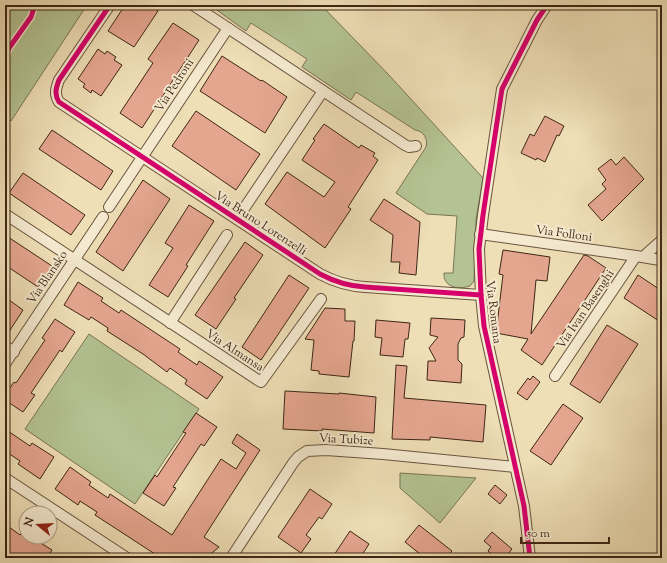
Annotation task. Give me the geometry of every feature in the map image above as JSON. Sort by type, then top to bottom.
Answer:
[{"type":"street","name":"Via Bruno Lorenzelli","points":[[110,5],[56,86],[56,98],[65,106],[320,274],[341,284],[365,288],[480,295]]},
{"type":"street","points":[[193,5],[405,145],[409,147],[416,146]]},
{"type":"street","name":"Via Romana","points":[[530,558],[524,506],[484,326],[480,295],[479,264],[480,234],[502,89],[537,20],[547,5]]},
{"type":"street","name":"Via Pedroni","points":[[143,157],[228,28]]},
{"type":"street","points":[[237,219],[323,91]]},
{"type":"street","points":[[109,207],[143,157]]},
{"type":"street","name":"Via Almansa","points":[[5,214],[261,382],[321,299]]},
{"type":"street","name":"Via Blansko","points":[[5,364],[9,349],[74,260],[103,217]]},
{"type":"street","name":"Via Folloni","points":[[480,234],[662,261]]},
{"type":"street","points":[[170,323],[227,235]]},
{"type":"street","points":[[640,257],[662,240]]},
{"type":"street","name":"Via Ivan Basenghi","points":[[555,376],[640,257]]},
{"type":"street","name":"Via Tubize","points":[[231,558],[293,463],[307,451],[326,450],[383,454],[515,467]]},
{"type":"street","points":[[5,478],[128,558]]},
{"type":"green space","points":[[5,5],[87,5],[11,121],[5,117]]},
{"type":"green space","points":[[216,5],[321,5],[388,74],[483,178],[476,220],[474,281],[470,286],[461,288],[452,286],[446,282],[444,278],[444,273],[453,273],[457,216],[427,214],[396,193],[426,147],[425,136],[421,132],[415,130],[356,92],[351,100],[302,67],[307,59],[251,23],[246,31],[214,8]]},
{"type":"green space","points":[[89,334],[199,409],[135,504],[25,429]]},
{"type":"green space","points":[[400,473],[476,478],[440,523],[400,488]]},
{"type":"building","points":[[125,5],[150,5],[158,11],[134,47],[108,31]]},
{"type":"building","points":[[173,23],[199,40],[142,128],[120,113],[153,63],[148,59]]},
{"type":"building","points":[[98,49],[105,54],[107,51],[116,57],[114,60],[122,65],[101,96],[92,90],[91,93],[83,87],[85,84],[78,79]]},
{"type":"building","points":[[222,56],[287,97],[265,133],[200,91]]},
{"type":"building","points":[[196,111],[260,154],[236,190],[172,146]]},
{"type":"building","points":[[545,116],[564,126],[559,136],[557,135],[545,162],[537,158],[536,160],[521,153],[530,134],[534,136]]},
{"type":"building","points":[[324,124],[359,148],[361,145],[375,153],[373,156],[378,160],[348,207],[351,209],[325,248],[265,204],[287,172],[324,197],[335,182],[302,160],[315,140],[313,139]]},
{"type":"building","points":[[52,130],[113,171],[101,190],[39,149]]},
{"type":"building","points":[[624,157],[644,179],[602,221],[588,205],[606,189],[602,184],[606,180],[598,169],[611,159],[616,165]]},
{"type":"building","points":[[23,173],[85,215],[71,235],[9,193]]},
{"type":"building","points":[[143,180],[170,199],[123,271],[96,252]]},
{"type":"building","points":[[384,199],[420,222],[416,275],[399,273],[400,262],[391,262],[393,235],[370,220]]},
{"type":"building","points":[[189,205],[214,221],[168,297],[149,285],[173,248],[165,243]]},
{"type":"building","points":[[5,235],[52,266],[38,287],[5,265]]},
{"type":"building","points":[[245,242],[263,255],[234,298],[236,299],[216,329],[195,315]]},
{"type":"building","points":[[503,250],[550,257],[547,281],[536,280],[531,334],[584,255],[606,268],[542,365],[521,350],[528,339],[496,333],[503,275],[499,274]]},
{"type":"building","points":[[289,275],[309,288],[261,360],[242,347]]},
{"type":"building","points":[[638,275],[662,291],[662,323],[624,298]]},
{"type":"building","points":[[78,282],[103,298],[101,301],[119,313],[121,310],[180,349],[178,352],[197,365],[199,361],[223,377],[207,399],[185,384],[187,380],[170,368],[167,372],[143,354],[107,331],[108,328],[91,317],[89,320],[64,305]]},
{"type":"building","points":[[5,297],[23,310],[5,338]]},
{"type":"building","points":[[325,308],[345,309],[345,321],[355,321],[349,377],[319,374],[319,371],[311,370],[314,340],[305,339]]},
{"type":"building","points":[[431,318],[465,320],[464,337],[461,338],[458,344],[458,360],[462,364],[461,383],[427,380],[428,361],[436,361],[429,348],[438,337],[430,335]]},
{"type":"building","points":[[55,319],[75,332],[62,352],[60,350],[31,393],[35,395],[23,412],[5,400],[5,395],[14,382],[16,383],[45,340],[42,338]]},
{"type":"building","points":[[376,320],[410,323],[408,339],[405,339],[403,357],[380,355],[382,338],[375,337]]},
{"type":"building","points":[[607,325],[638,344],[600,403],[570,384]]},
{"type":"building","points":[[396,365],[407,366],[404,398],[486,405],[483,442],[430,437],[430,440],[392,439]]},
{"type":"building","points":[[533,376],[540,382],[527,400],[517,393],[528,378],[530,380]]},
{"type":"building","points":[[285,391],[339,393],[376,397],[374,433],[322,429],[322,431],[283,429]]},
{"type":"building","points":[[563,404],[583,418],[551,465],[530,451]]},
{"type":"building","points":[[196,413],[217,427],[204,446],[201,444],[173,487],[176,488],[164,506],[143,493],[155,475],[157,477],[186,433],[183,432]]},
{"type":"building","points":[[5,429],[30,446],[32,443],[54,457],[40,479],[18,464],[20,461],[5,451]]},
{"type":"building","points":[[237,434],[260,450],[204,537],[219,547],[206,558],[161,558],[95,515],[97,512],[80,501],[78,505],[55,489],[70,467],[91,482],[89,485],[108,498],[110,494],[172,535],[221,459],[236,469],[246,453],[232,443]]},
{"type":"building","points":[[495,485],[507,495],[500,504],[488,494]]},
{"type":"building","points":[[310,489],[332,504],[322,519],[319,517],[306,535],[311,539],[301,553],[278,537]]},
{"type":"building","points":[[5,524],[18,534],[18,545],[44,545],[52,550],[47,558],[5,558]]},
{"type":"building","points":[[419,525],[452,551],[446,558],[425,558],[405,542]]},
{"type":"building","points":[[350,531],[369,544],[360,558],[332,558]]},
{"type":"building","points":[[492,532],[512,549],[505,558],[496,558],[488,551],[491,547],[484,541]]},
{"type":"cycle path","points":[[5,58],[9,48],[31,17],[35,5]]},
{"type":"cycle path","points":[[110,5],[59,80],[56,91],[56,96],[59,102],[326,277],[353,286],[481,295]]},
{"type":"cycle path","points":[[530,558],[524,506],[484,326],[479,249],[502,89],[537,20],[547,5]]}]
